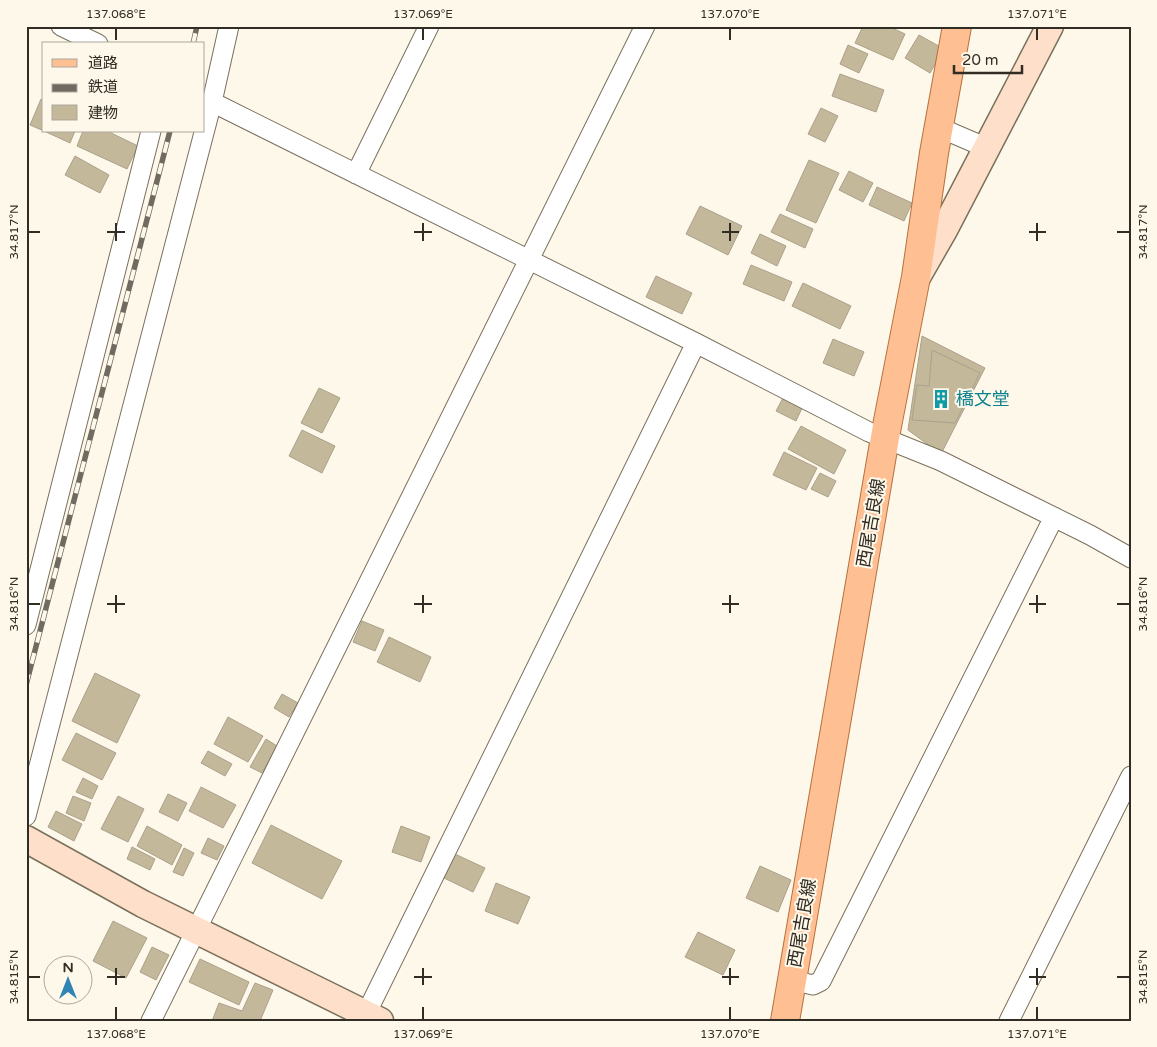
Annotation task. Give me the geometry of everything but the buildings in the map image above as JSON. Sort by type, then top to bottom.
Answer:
[{"type":"main road","name":"西尾吉良線","points":[[785,1021],[916,277],[938,127],[957,26]]},
{"type":"street","points":[[61,26],[94,42]]},
{"type":"street","points":[[205,129],[229,26]]},
{"type":"street","points":[[356,174],[429,26]]},
{"type":"street","points":[[151,1021],[645,26]]},
{"type":"street","points":[[916,277],[987,148],[1050,26]]},
{"type":"street","points":[[212,102],[886,439],[941,461],[1054,517],[1131,558]]},
{"type":"street","points":[[938,127],[987,148]]},
{"type":"street","points":[[26,625],[150,132]]},
{"type":"street","points":[[26,816],[204,132]]},
{"type":"street","points":[[26,839],[143,904],[373,1018],[696,343]]},
{"type":"street","points":[[792,980],[814,985],[821,981],[1054,517]]},
{"type":"street","points":[[1009,1021],[1131,776]]},
{"type":"railway","points":[[193,42],[197,26]]},
{"type":"railway","points":[[26,685],[170,132]]},
{"type":"place","name":"橋文堂","points":[[941,399]]}]
